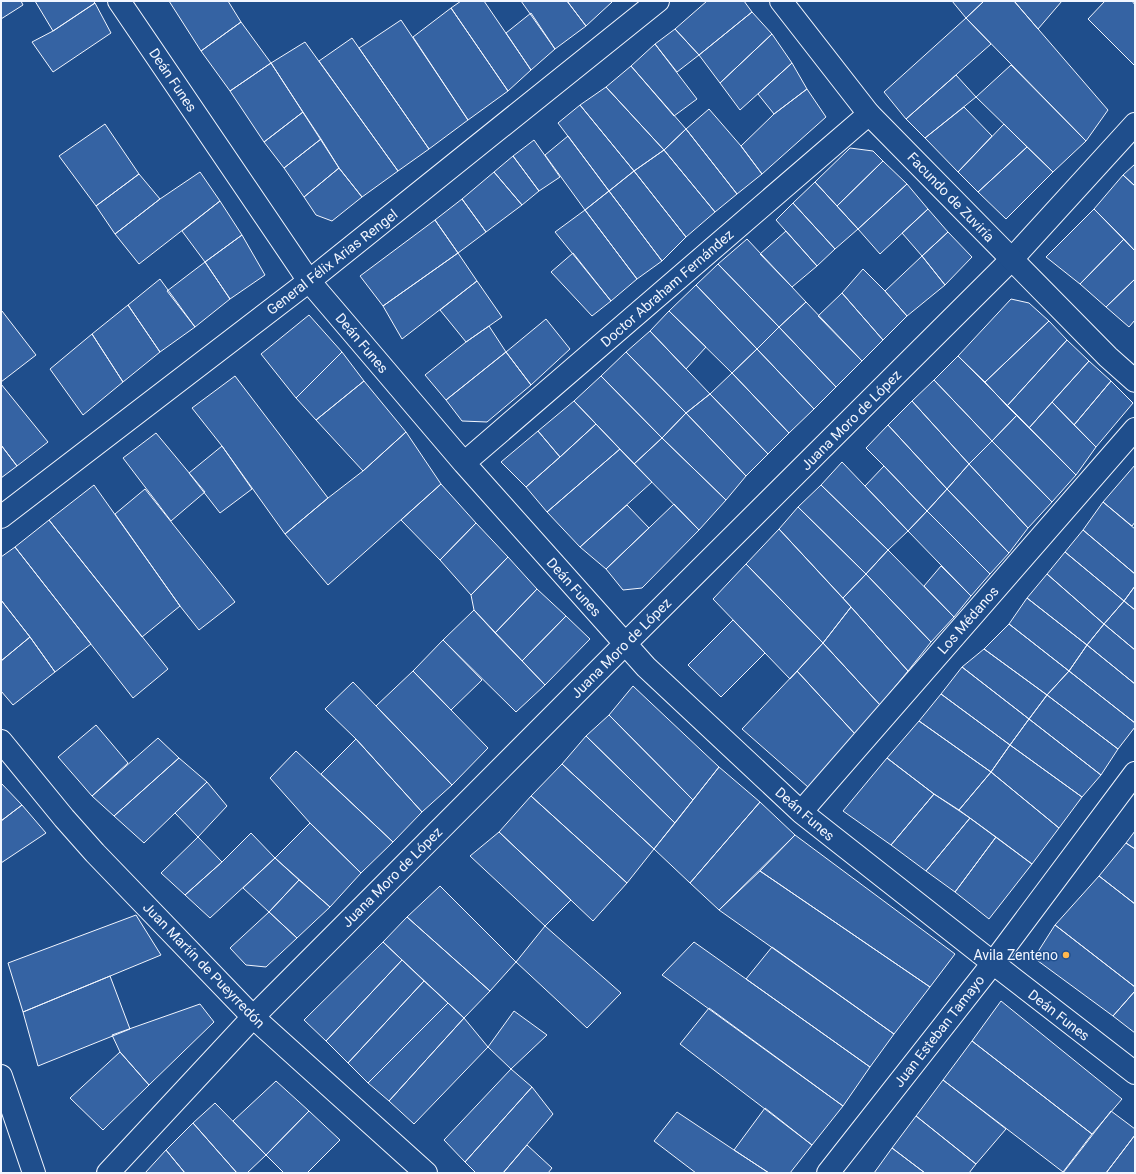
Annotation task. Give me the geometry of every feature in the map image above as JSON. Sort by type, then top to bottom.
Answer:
[{"type":"street","name":"Deán Funes","points":[[119,1],[309,281],[464,463],[646,667],[801,812],[1135,1073]]},
{"type":"street","name":"General Félix Arias Rengel","points":[[1,517],[309,281],[658,1]]},
{"type":"street","name":"Facundo de Zuviría","points":[[781,1],[869,114],[1108,357],[1135,381]]},
{"type":"street","name":"Doctor Abraham Fernández","points":[[464,463],[869,114]]},
{"type":"street","name":"Juana Moro de López","points":[[108,1173],[253,1017],[1012,259],[1135,124]]},
{"type":"street","name":"Los Médanos","points":[[801,812],[1135,429]]},
{"type":"street","name":"Juan Martín de Pueyrredón","points":[[1,741],[64,818],[95,853],[253,1017],[426,1173]]},
{"type":"street","name":"Juan Esteban Tamayo","points":[[828,1173],[993,963],[1135,773]]},
{"type":"street","points":[[1,1076],[34,1173]]},
{"type":"building","points":[[1,1],[21,1],[23,5],[1,19]]},
{"type":"building","points":[[35,1],[93,1],[95,3],[53,31]]},
{"type":"building","points":[[169,1],[228,1],[241,22],[201,51]]},
{"type":"building","points":[[461,1],[484,1],[531,70],[508,91],[451,8]]},
{"type":"building","points":[[521,1],[567,1],[586,26],[555,49]]},
{"type":"building","points":[[567,1],[611,1],[612,2],[586,26]]},
{"type":"building","points":[[707,1],[744,1],[752,12],[699,55],[675,29]]},
{"type":"building","points":[[952,1],[984,1],[966,18]]},
{"type":"building","points":[[984,1],[1014,1],[1108,110],[1086,141],[966,18]]},
{"type":"building","points":[[1014,1],[1062,1],[1038,29]]},
{"type":"building","points":[[1105,1],[1132,1],[1135,5],[1135,66],[1088,19]]},
{"type":"building","points":[[95,3],[111,33],[53,72],[32,42],[53,31]]},
{"type":"building","points":[[451,8],[508,91],[468,120],[413,37]]},
{"type":"building","points":[[752,12],[772,34],[720,83],[699,55]]},
{"type":"building","points":[[531,13],[555,49],[531,70],[506,33]]},
{"type":"building","points":[[966,18],[991,44],[906,119],[884,92]]},
{"type":"building","points":[[401,20],[468,120],[429,149],[359,48]]},
{"type":"building","points":[[241,22],[271,63],[230,91],[201,51]]},
{"type":"building","points":[[675,29],[699,55],[677,72],[655,44]]},
{"type":"building","points":[[772,34],[792,63],[740,110],[720,83]]},
{"type":"building","points":[[352,38],[429,149],[398,171],[319,61]]},
{"type":"building","points":[[305,42],[398,171],[362,197],[339,168],[271,63]]},
{"type":"building","points":[[655,44],[697,99],[674,116],[631,66]]},
{"type":"building","points":[[271,63],[303,112],[264,142],[230,91]]},
{"type":"building","points":[[792,63],[807,89],[774,114],[758,94]]},
{"type":"building","points":[[1011,65],[1086,141],[1053,172],[976,97]]},
{"type":"building","points":[[631,66],[686,129],[664,150],[606,87]]},
{"type":"building","points":[[956,75],[976,97],[925,138],[906,119]]},
{"type":"building","points":[[606,87],[664,150],[634,171],[580,105]]},
{"type":"building","points":[[807,89],[826,117],[762,174],[741,146],[774,114]]},
{"type":"building","points":[[580,105],[634,171],[609,191],[558,123]]},
{"type":"building","points":[[964,107],[992,136],[958,172],[925,138]]},
{"type":"building","points":[[709,109],[741,146],[762,174],[737,194],[686,129]]},
{"type":"building","points":[[303,112],[321,139],[284,168],[264,142]]},
{"type":"building","points":[[105,124],[139,174],[96,206],[59,156]]},
{"type":"building","points":[[1004,124],[1027,147],[978,192],[958,172]]},
{"type":"building","points":[[686,129],[737,194],[715,212],[664,150]]},
{"type":"building","points":[[568,136],[609,191],[585,210],[545,155]]},
{"type":"building","points":[[321,139],[339,168],[304,197],[284,168]]},
{"type":"building","points":[[534,140],[560,177],[539,191],[513,156]]},
{"type":"building","points":[[1027,147],[1053,172],[1006,219],[978,192]]},
{"type":"building","points":[[850,148],[873,151],[883,161],[837,206],[815,182]]},
{"type":"building","points":[[664,150],[715,212],[686,237],[634,171]]},
{"type":"building","points":[[513,156],[539,191],[522,205],[494,172]]},
{"type":"building","points":[[883,161],[907,184],[858,229],[837,206]]},
{"type":"building","points":[[1135,164],[1135,186],[1123,175]]},
{"type":"building","points":[[339,168],[362,197],[332,221],[316,215],[304,197]]},
{"type":"building","points":[[634,171],[686,237],[662,261],[609,191]]},
{"type":"building","points":[[200,172],[220,201],[139,264],[115,234],[160,199]]},
{"type":"building","points":[[494,172],[522,205],[486,232],[462,199]]},
{"type":"building","points":[[139,174],[160,199],[115,234],[96,206]]},
{"type":"building","points":[[1123,175],[1135,186],[1135,251],[1094,209]]},
{"type":"building","points":[[815,182],[858,229],[835,249],[793,203]]},
{"type":"building","points":[[907,184],[928,209],[880,254],[858,229]]},
{"type":"building","points":[[609,191],[662,261],[637,279],[585,210]]},
{"type":"building","points":[[462,199],[486,232],[458,253],[435,220]]},
{"type":"building","points":[[220,201],[242,235],[205,262],[182,231]]},
{"type":"building","points":[[793,203],[835,249],[817,266],[776,220]]},
{"type":"building","points":[[928,209],[948,232],[922,256],[902,233]]},
{"type":"building","points":[[1094,209],[1124,239],[1080,284],[1046,257]]},
{"type":"building","points":[[585,210],[637,279],[611,301],[555,232]]},
{"type":"building","points":[[435,220],[458,253],[383,306],[360,276]]},
{"type":"building","points":[[786,231],[817,266],[792,287],[760,254]]},
{"type":"building","points":[[948,232],[972,257],[945,285],[922,256]]},
{"type":"building","points":[[242,235],[265,275],[230,299],[205,262]]},
{"type":"building","points":[[747,239],[806,302],[779,327],[718,264]]},
{"type":"building","points":[[1124,239],[1135,251],[1135,279],[1106,307],[1080,284]]},
{"type":"building","points":[[458,253],[477,281],[402,339],[383,306]]},
{"type":"building","points":[[573,253],[611,301],[592,316],[551,272]]},
{"type":"building","points":[[922,256],[945,285],[907,316],[885,291]]},
{"type":"building","points":[[205,262],[230,299],[195,327],[167,291]]},
{"type":"building","points":[[718,264],[779,327],[757,349],[696,285]]},
{"type":"building","points":[[863,269],[907,316],[883,340],[842,293]]},
{"type":"building","points":[[160,279],[195,327],[160,352],[128,305]]},
{"type":"building","points":[[1135,279],[1135,320],[1129,327],[1106,307]]},
{"type":"building","points":[[477,281],[502,317],[466,342],[440,310]]},
{"type":"building","points":[[696,285],[757,349],[732,373],[669,311]]},
{"type":"building","points":[[842,293],[883,340],[862,361],[818,316]]},
{"type":"building","points":[[1011,299],[1029,303],[1049,321],[985,382],[958,356]]},
{"type":"building","points":[[806,302],[862,361],[836,387],[779,327]]},
{"type":"building","points":[[128,305],[160,352],[123,382],[92,334]]},
{"type":"building","points":[[1,311],[36,355],[1,382]]},
{"type":"building","points":[[669,311],[706,347],[686,369],[650,331]]},
{"type":"building","points":[[309,315],[342,352],[296,398],[261,354]]},
{"type":"building","points":[[546,319],[570,349],[531,385],[506,352]]},
{"type":"building","points":[[1049,321],[1067,340],[1007,406],[985,382]]},
{"type":"building","points":[[489,326],[506,352],[446,400],[425,375],[466,342]]},
{"type":"building","points":[[779,327],[836,387],[814,409],[757,349]]},
{"type":"building","points":[[650,331],[710,394],[686,413],[626,352]]},
{"type":"building","points":[[92,334],[123,382],[83,415],[50,369]]},
{"type":"building","points":[[1067,340],[1089,361],[1029,428],[1007,406]]},
{"type":"building","points":[[757,349],[814,409],[789,433],[732,373]]},
{"type":"building","points":[[342,352],[364,381],[316,420],[296,398]]},
{"type":"building","points":[[506,352],[531,385],[487,422],[462,421],[446,400]]},
{"type":"building","points":[[626,352],[686,413],[662,438],[601,376]]},
{"type":"building","points":[[958,356],[1017,415],[992,441],[934,380]]},
{"type":"building","points":[[1089,361],[1111,381],[1074,425],[1052,402]]},
{"type":"building","points":[[732,373],[789,433],[768,454],[710,394]]},
{"type":"building","points":[[235,376],[328,498],[285,534],[222,446],[192,408]]},
{"type":"building","points":[[601,376],[662,438],[634,464],[574,401]]},
{"type":"building","points":[[934,380],[992,441],[969,464],[912,401]]},
{"type":"building","points":[[364,381],[406,432],[363,471],[316,420]]},
{"type":"building","points":[[1111,381],[1133,403],[1096,447],[1074,425]]},
{"type":"building","points":[[1,384],[48,442],[17,466],[1,445]]},
{"type":"building","points":[[710,394],[768,454],[746,476],[686,413]]},
{"type":"building","points":[[574,401],[596,424],[560,457],[538,431]]},
{"type":"building","points":[[912,401],[969,464],[947,489],[888,425]]},
{"type":"building","points":[[1052,402],[1096,447],[1076,475],[1029,428]]},
{"type":"building","points":[[686,413],[746,476],[726,500],[662,438]]},
{"type":"building","points":[[1017,415],[1076,475],[1052,502],[992,441]]},
{"type":"building","points":[[596,424],[620,449],[547,512],[526,487]]},
{"type":"building","points":[[888,425],[947,489],[927,511],[866,448]]},
{"type":"building","points":[[538,431],[560,457],[526,487],[501,462]]},
{"type":"building","points":[[406,432],[441,484],[328,585],[285,534],[363,471]]},
{"type":"building","points":[[156,433],[205,492],[171,521],[123,458]]},
{"type":"building","points":[[662,438],[726,500],[699,530],[634,464]]},
{"type":"building","points":[[992,441],[1052,502],[1028,528],[969,464]]},
{"type":"building","points":[[1,445],[17,466],[1,478]]},
{"type":"building","points":[[222,446],[252,489],[220,513],[189,473]]},
{"type":"building","points":[[620,449],[652,482],[580,547],[547,512]]},
{"type":"building","points":[[842,462],[908,531],[888,550],[821,485]]},
{"type":"building","points":[[969,464],[1028,528],[1009,553],[947,489]]},
{"type":"building","points":[[1135,465],[1135,522],[1132,526],[1103,502]]},
{"type":"building","points":[[884,466],[927,511],[908,531],[865,486]]},
{"type":"building","points":[[441,484],[476,523],[440,560],[401,520]]},
{"type":"building","points":[[94,485],[180,606],[142,637],[49,520]]},
{"type":"building","points":[[821,485],[888,550],[866,574],[798,507]]},
{"type":"building","points":[[145,489],[235,602],[199,630],[180,606],[115,514]]},
{"type":"building","points":[[947,489],[1009,553],[990,574],[927,511]]},
{"type":"building","points":[[1103,502],[1135,529],[1135,574],[1083,530]]},
{"type":"building","points":[[674,504],[699,530],[642,588],[623,590],[606,569]]},
{"type":"building","points":[[627,505],[649,528],[606,569],[580,547]]},
{"type":"building","points":[[798,507],[866,574],[843,598],[779,529]]},
{"type":"building","points":[[927,511],[990,574],[971,596],[908,531]]},
{"type":"building","points":[[49,520],[168,669],[133,698],[15,547]]},
{"type":"building","points":[[476,523],[508,557],[471,595],[440,560]]},
{"type":"building","points":[[779,529],[851,607],[823,643],[746,564]]},
{"type":"building","points":[[1083,530],[1135,574],[1135,586],[1124,601],[1065,552]]},
{"type":"building","points":[[15,547],[91,644],[55,672],[1,600],[1,557]]},
{"type":"building","points":[[888,550],[954,617],[931,642],[866,574]]},
{"type":"building","points":[[1065,552],[1124,601],[1104,624],[1047,574]]},
{"type":"building","points":[[508,557],[537,589],[495,633],[474,610],[471,595]]},
{"type":"building","points":[[746,564],[823,643],[790,679],[713,599]]},
{"type":"building","points":[[941,566],[971,596],[954,617],[924,586]]},
{"type":"building","points":[[866,574],[931,642],[908,671],[843,598]]},
{"type":"building","points":[[1047,574],[1104,624],[1087,645],[1027,598]]},
{"type":"building","points":[[1135,586],[1135,610],[1124,601]]},
{"type":"building","points":[[537,589],[566,616],[522,661],[495,633]]},
{"type":"building","points":[[1027,598],[1087,645],[1069,671],[1009,624]]},
{"type":"building","points":[[1,600],[30,637],[1,661]]},
{"type":"building","points":[[1124,601],[1135,610],[1135,650],[1104,624]]},
{"type":"building","points":[[851,607],[908,671],[880,705],[823,643]]},
{"type":"building","points":[[474,610],[545,685],[516,712],[443,640]]},
{"type":"building","points":[[566,616],[590,639],[545,685],[522,661]]},
{"type":"building","points":[[733,620],[765,653],[721,697],[688,665]]},
{"type":"building","points":[[1009,624],[1069,671],[1047,695],[984,649]]},
{"type":"building","points":[[1104,624],[1135,650],[1135,684],[1087,645]]},
{"type":"building","points":[[30,637],[55,672],[13,705],[1,691],[1,661]]},
{"type":"building","points":[[443,640],[482,680],[451,710],[413,671]]},
{"type":"building","points":[[823,643],[880,705],[855,734],[797,671]]},
{"type":"building","points":[[1087,645],[1135,684],[1135,723],[1069,671]]},
{"type":"building","points":[[984,649],[1047,695],[1029,719],[962,667]]},
{"type":"building","points":[[962,667],[1029,719],[1010,745],[941,694]]},
{"type":"building","points":[[413,671],[488,748],[452,785],[376,706]]},
{"type":"building","points":[[797,671],[855,734],[808,787],[742,729]]},
{"type":"building","points":[[1069,671],[1135,723],[1135,727],[1118,749],[1047,695]]},
{"type":"building","points":[[353,682],[452,785],[422,812],[356,739],[325,709]]},
{"type":"building","points":[[633,686],[719,767],[693,800],[609,715]]},
{"type":"building","points":[[941,694],[1010,745],[991,772],[919,721]]},
{"type":"building","points":[[1047,695],[1118,749],[1101,775],[1029,719]]},
{"type":"building","points":[[609,715],[693,800],[675,823],[586,736]]},
{"type":"building","points":[[1029,719],[1101,775],[1082,797],[1010,745]]},
{"type":"building","points":[[919,721],[991,772],[959,810],[934,794],[887,758]]},
{"type":"building","points":[[96,725],[128,763],[92,796],[58,757]]},
{"type":"building","points":[[586,736],[675,823],[654,849],[562,764]]},
{"type":"building","points":[[158,738],[179,758],[114,816],[92,796]]},
{"type":"building","points":[[356,739],[422,812],[393,842],[321,774]]},
{"type":"building","points":[[1010,745],[1082,797],[1059,828],[991,772]]},
{"type":"building","points":[[296,751],[393,842],[361,873],[310,823],[270,778]]},
{"type":"building","points":[[179,758],[207,782],[144,843],[114,816]]},
{"type":"building","points":[[887,758],[934,794],[891,845],[843,811]]},
{"type":"building","points":[[562,764],[654,849],[627,883],[531,796]]},
{"type":"building","points":[[719,767],[760,802],[690,883],[654,849]]},
{"type":"building","points":[[991,772],[1059,828],[1032,864],[959,810]]},
{"type":"building","points":[[207,782],[227,806],[198,837],[175,813]]},
{"type":"building","points":[[1,783],[22,805],[1,821]]},
{"type":"building","points":[[934,794],[970,818],[926,871],[891,845]]},
{"type":"building","points":[[531,796],[627,883],[593,921],[499,832]]},
{"type":"building","points":[[760,802],[795,835],[719,910],[690,883]]},
{"type":"building","points":[[22,805],[46,833],[1,863],[1,821]]},
{"type":"building","points":[[970,818],[996,837],[955,892],[926,871]]},
{"type":"building","points":[[310,823],[361,873],[330,907],[275,858]]},
{"type":"building","points":[[1135,831],[1135,849],[1126,843]]},
{"type":"building","points":[[499,832],[571,900],[545,926],[470,856]]},
{"type":"building","points":[[251,833],[275,858],[210,918],[185,895],[222,862]]},
{"type":"building","points":[[795,835],[955,954],[930,987],[760,871]]},
{"type":"building","points":[[198,837],[222,862],[185,895],[161,873]]},
{"type":"building","points":[[996,837],[1032,864],[989,919],[955,892]]},
{"type":"building","points":[[1126,843],[1135,849],[1135,904],[1099,876]]},
{"type":"building","points":[[275,858],[299,880],[269,912],[243,888]]},
{"type":"building","points":[[760,871],[930,987],[894,1034],[719,910]]},
{"type":"building","points":[[1099,876],[1135,904],[1135,987],[1055,925]]},
{"type":"building","points":[[299,880],[330,907],[297,938],[269,912]]},
{"type":"building","points":[[440,886],[516,962],[490,991],[407,917]]},
{"type":"building","points":[[269,912],[297,938],[266,967],[246,965],[230,948]]},
{"type":"building","points":[[136,915],[161,955],[23,1012],[8,963]]},
{"type":"building","points":[[407,917],[490,991],[464,1018],[383,942]]},
{"type":"building","points":[[1055,925],[1135,987],[1135,991],[1113,1016],[1034,958]]},
{"type":"building","points":[[545,926],[621,993],[587,1028],[516,962]]},
{"type":"building","points":[[383,942],[402,960],[326,1041],[304,1020]]},
{"type":"building","points":[[694,942],[870,1067],[843,1106],[662,975]]},
{"type":"building","points":[[772,947],[894,1034],[870,1067],[746,979]]},
{"type":"building","points":[[402,960],[424,981],[348,1063],[326,1041]]},
{"type":"building","points":[[110,976],[130,1029],[38,1066],[23,1012]]},
{"type":"building","points":[[424,981],[448,1003],[368,1083],[348,1063]]},
{"type":"building","points":[[1135,991],[1135,1033],[1113,1016]]},
{"type":"building","points":[[1001,1001],[1122,1099],[1092,1134],[972,1041]]},
{"type":"building","points":[[448,1003],[464,1018],[389,1101],[368,1083]]},
{"type":"building","points":[[200,1004],[214,1022],[149,1085],[120,1052],[112,1035]]},
{"type":"building","points":[[709,1008],[843,1106],[812,1145],[680,1044]]},
{"type":"building","points":[[514,1011],[547,1035],[511,1069],[488,1047]]},
{"type":"building","points":[[464,1018],[488,1047],[414,1124],[389,1101]]},
{"type":"building","points":[[972,1041],[1092,1134],[1063,1172],[943,1080]]},
{"type":"building","points":[[120,1052],[149,1085],[103,1130],[70,1098]]},
{"type":"building","points":[[511,1069],[532,1087],[465,1162],[444,1140]]},
{"type":"building","points":[[943,1080],[1006,1129],[976,1164],[916,1116]]},
{"type":"building","points":[[276,1081],[309,1111],[266,1155],[233,1121]]},
{"type":"building","points":[[532,1087],[553,1114],[503,1173],[476,1173],[465,1162]]},
{"type":"building","points":[[215,1103],[266,1155],[247,1173],[237,1173],[193,1123]]},
{"type":"building","points":[[765,1108],[812,1145],[790,1173],[769,1173],[734,1150]]},
{"type":"building","points":[[309,1111],[340,1140],[307,1173],[284,1173],[266,1155]]},
{"type":"building","points":[[1111,1111],[1135,1129],[1135,1135],[1106,1173],[1063,1173]]},
{"type":"building","points":[[677,1112],[769,1173],[696,1173],[654,1141]]},
{"type":"building","points":[[916,1116],[976,1164],[969,1173],[925,1173],[892,1148]]},
{"type":"building","points":[[193,1123],[237,1173],[185,1173],[166,1150]]},
{"type":"building","points":[[1135,1135],[1135,1173],[1106,1173]]},
{"type":"building","points":[[527,1145],[552,1168],[548,1173],[503,1173]]},
{"type":"building","points":[[892,1148],[925,1173],[874,1173]]},
{"type":"building","points":[[166,1150],[185,1173],[145,1173]]},
{"type":"place","name":"Avila Zenteno","points":[[1066,955]]}]
